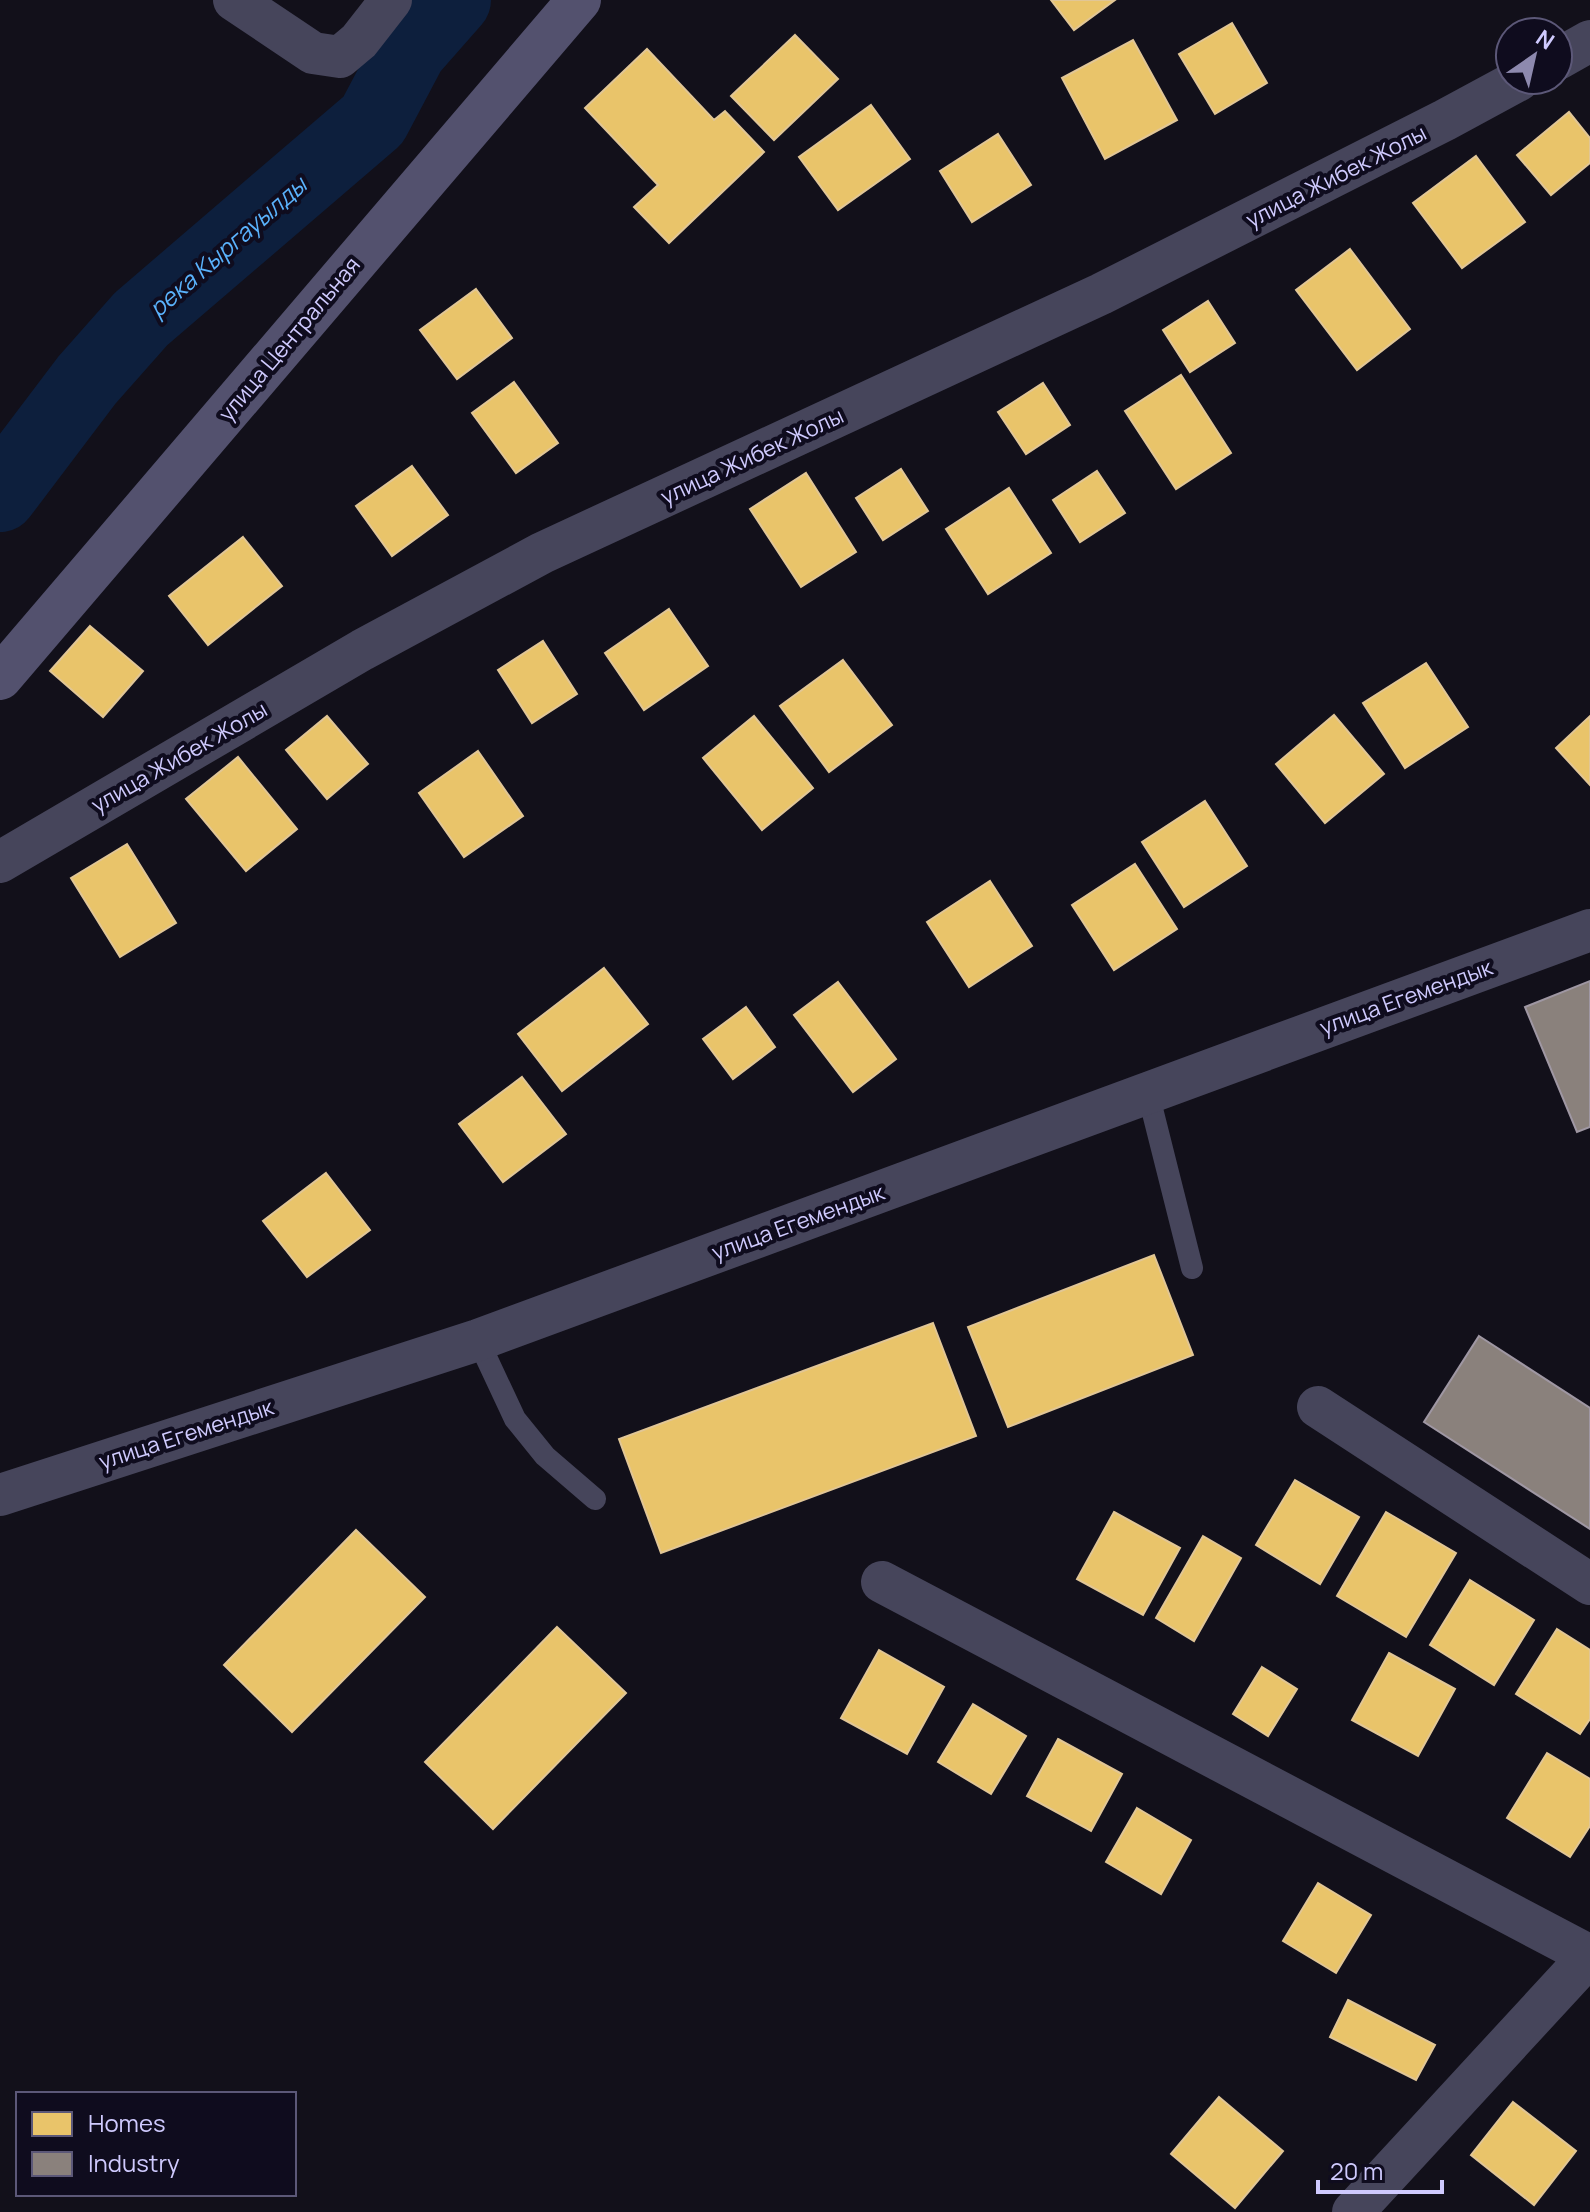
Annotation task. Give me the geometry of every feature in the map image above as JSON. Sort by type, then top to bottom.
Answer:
[{"type":"main road","name":"улица Центральная","points":[[0,678],[579,0]]},
{"type":"street","points":[[234,0],[313,53],[340,57],[359,41],[391,0]]},
{"type":"street","name":"улица Жибек Жолы","points":[[0,862],[362,650],[542,553],[1101,294],[1494,94]]},
{"type":"street","name":"улица Егемендык","points":[[0,1495],[478,1340],[1590,930]]},
{"type":"street","points":[[1318,1407],[1590,1584]]},
{"type":"street","points":[[882,1582],[1590,1955],[1353,2212]]},
{"type":"lane","points":[[1148,1093],[1192,1268]]},
{"type":"lane","points":[[478,1340],[515,1419],[545,1456],[595,1499]]},
{"type":"building: Homes","points":[[1051,0],[1115,0],[1074,30]]},
{"type":"building: Homes","points":[[1232,23],[1267,83],[1215,114],[1179,54]]},
{"type":"building: Homes","points":[[795,35],[838,79],[774,140],[731,96]]},
{"type":"building: Homes","points":[[1133,40],[1177,120],[1105,159],[1062,78]]},
{"type":"building: Homes","points":[[647,49],[714,120],[725,111],[764,152],[669,243],[634,207],[658,185],[585,108]]},
{"type":"building: Homes","points":[[871,105],[910,159],[838,210],[799,157]]},
{"type":"building: Homes","points":[[1569,112],[1590,138],[1590,163],[1551,195],[1517,155]]},
{"type":"building: Homes","points":[[998,134],[1031,185],[972,222],[940,171]]},
{"type":"building: Homes","points":[[1476,156],[1525,222],[1462,268],[1413,203]]},
{"type":"building: Homes","points":[[1350,249],[1410,329],[1357,370],[1296,290]]},
{"type":"building: Homes","points":[[476,289],[512,338],[457,379],[420,330]]},
{"type":"building: Homes","points":[[1208,301],[1235,343],[1190,372],[1163,330]]},
{"type":"building: Homes","points":[[1181,375],[1231,453],[1176,489],[1125,411]]},
{"type":"building: Homes","points":[[514,382],[558,443],[516,473],[472,413]]},
{"type":"building: Homes","points":[[1043,383],[1070,425],[1026,454],[998,412]]},
{"type":"building: Homes","points":[[412,466],[448,515],[392,556],[356,506]]},
{"type":"building: Homes","points":[[901,469],[928,511],[883,540],[856,498]]},
{"type":"building: Homes","points":[[1097,471],[1125,513],[1080,542],[1053,500]]},
{"type":"building: Homes","points":[[806,473],[856,552],[801,587],[750,509]]},
{"type":"building: Homes","points":[[1009,488],[1051,553],[988,594],[946,529]]},
{"type":"building: Homes","points":[[243,537],[282,586],[208,645],[169,596]]},
{"type":"building: Homes","points":[[669,609],[708,666],[644,710],[605,653]]},
{"type":"building: Homes","points":[[90,626],[143,671],[103,717],[50,671]]},
{"type":"building: Homes","points":[[543,641],[577,694],[532,723],[498,670]]},
{"type":"building: Homes","points":[[843,660],[892,725],[829,772],[780,706]]},
{"type":"building: Homes","points":[[1426,663],[1468,727],[1405,768],[1363,703]]},
{"type":"building: Homes","points":[[1334,715],[1384,774],[1325,823],[1276,764]]},
{"type":"building: Homes","points":[[327,716],[368,764],[327,799],[286,750]]},
{"type":"building: Homes","points":[[754,716],[813,788],[762,830],[703,758]]},
{"type":"building: Homes","points":[[1590,716],[1590,785],[1556,748]]},
{"type":"building: Homes","points":[[478,751],[523,816],[464,857],[419,793]]},
{"type":"building: Homes","points":[[238,757],[297,829],[246,871],[186,799]]},
{"type":"building: Homes","points":[[1205,801],[1247,866],[1184,907],[1142,842]]},
{"type":"building: Homes","points":[[127,844],[176,923],[120,957],[71,878]]},
{"type":"building: Homes","points":[[1135,864],[1177,929],[1114,970],[1072,905]]},
{"type":"building: Homes","points":[[990,881],[1032,946],[969,987],[927,922]]},
{"type":"building: Homes","points":[[604,968],[648,1024],[562,1091],[518,1034]]},
{"type":"building: Homes","points":[[838,982],[896,1059],[853,1092],[794,1015]]},
{"type":"building: Homes","points":[[746,1007],[775,1047],[733,1079],[703,1039]]},
{"type":"building: Homes","points":[[522,1077],[566,1134],[503,1182],[459,1124]]},
{"type":"building: Homes","points":[[326,1173],[370,1230],[307,1277],[263,1221]]},
{"type":"building: Homes","points":[[1154,1255],[1193,1355],[1008,1427],[968,1327]]},
{"type":"building: Homes","points":[[933,1323],[976,1436],[661,1553],[619,1439]]},
{"type":"building: Homes","points":[[1295,1480],[1359,1517],[1320,1584],[1256,1545]]},
{"type":"building: Homes","points":[[1114,1512],[1180,1548],[1143,1615],[1077,1579]]},
{"type":"building: Homes","points":[[1386,1512],[1456,1553],[1406,1637],[1337,1596]]},
{"type":"building: Homes","points":[[356,1530],[425,1597],[292,1732],[224,1665]]},
{"type":"building: Homes","points":[[1203,1536],[1241,1558],[1194,1641],[1156,1618]]},
{"type":"building: Homes","points":[[1470,1580],[1534,1620],[1494,1685],[1430,1645]]},
{"type":"building: Homes","points":[[557,1627],[626,1693],[493,1829],[425,1762]]},
{"type":"building: Homes","points":[[1557,1629],[1590,1650],[1590,1719],[1580,1734],[1516,1694]]},
{"type":"building: Homes","points":[[879,1650],[944,1687],[907,1754],[841,1718]]},
{"type":"building: Homes","points":[[1389,1653],[1455,1689],[1418,1756],[1352,1720]]},
{"type":"building: Homes","points":[[1262,1667],[1297,1689],[1268,1736],[1233,1714]]},
{"type":"building: Homes","points":[[973,1704],[1026,1736],[991,1794],[938,1762]]},
{"type":"building: Homes","points":[[1058,1739],[1122,1774],[1091,1831],[1027,1796]]},
{"type":"building: Homes","points":[[1547,1753],[1590,1779],[1590,1826],[1570,1857],[1507,1818]]},
{"type":"building: Homes","points":[[1137,1808],[1191,1840],[1161,1894],[1106,1862]]},
{"type":"building: Homes","points":[[1318,1883],[1371,1915],[1336,1973],[1283,1941]]},
{"type":"building: Homes","points":[[1348,2000],[1435,2045],[1416,2080],[1330,2037]]},
{"type":"building: Homes","points":[[1219,2097],[1283,2151],[1235,2208],[1171,2154]]},
{"type":"building: Homes","points":[[1513,2102],[1576,2151],[1534,2205],[1471,2155]]},
{"type":"building: Industry","points":[[1590,981],[1590,1127],[1577,1132],[1525,1007]]},
{"type":"building: Industry","points":[[1479,1336],[1590,1408],[1590,1529],[1424,1422]]},
{"type":"waterway","name":"река Кыргауылды","points":[[0,495],[87,380],[141,319],[373,120],[410,50],[454,0]]}]
